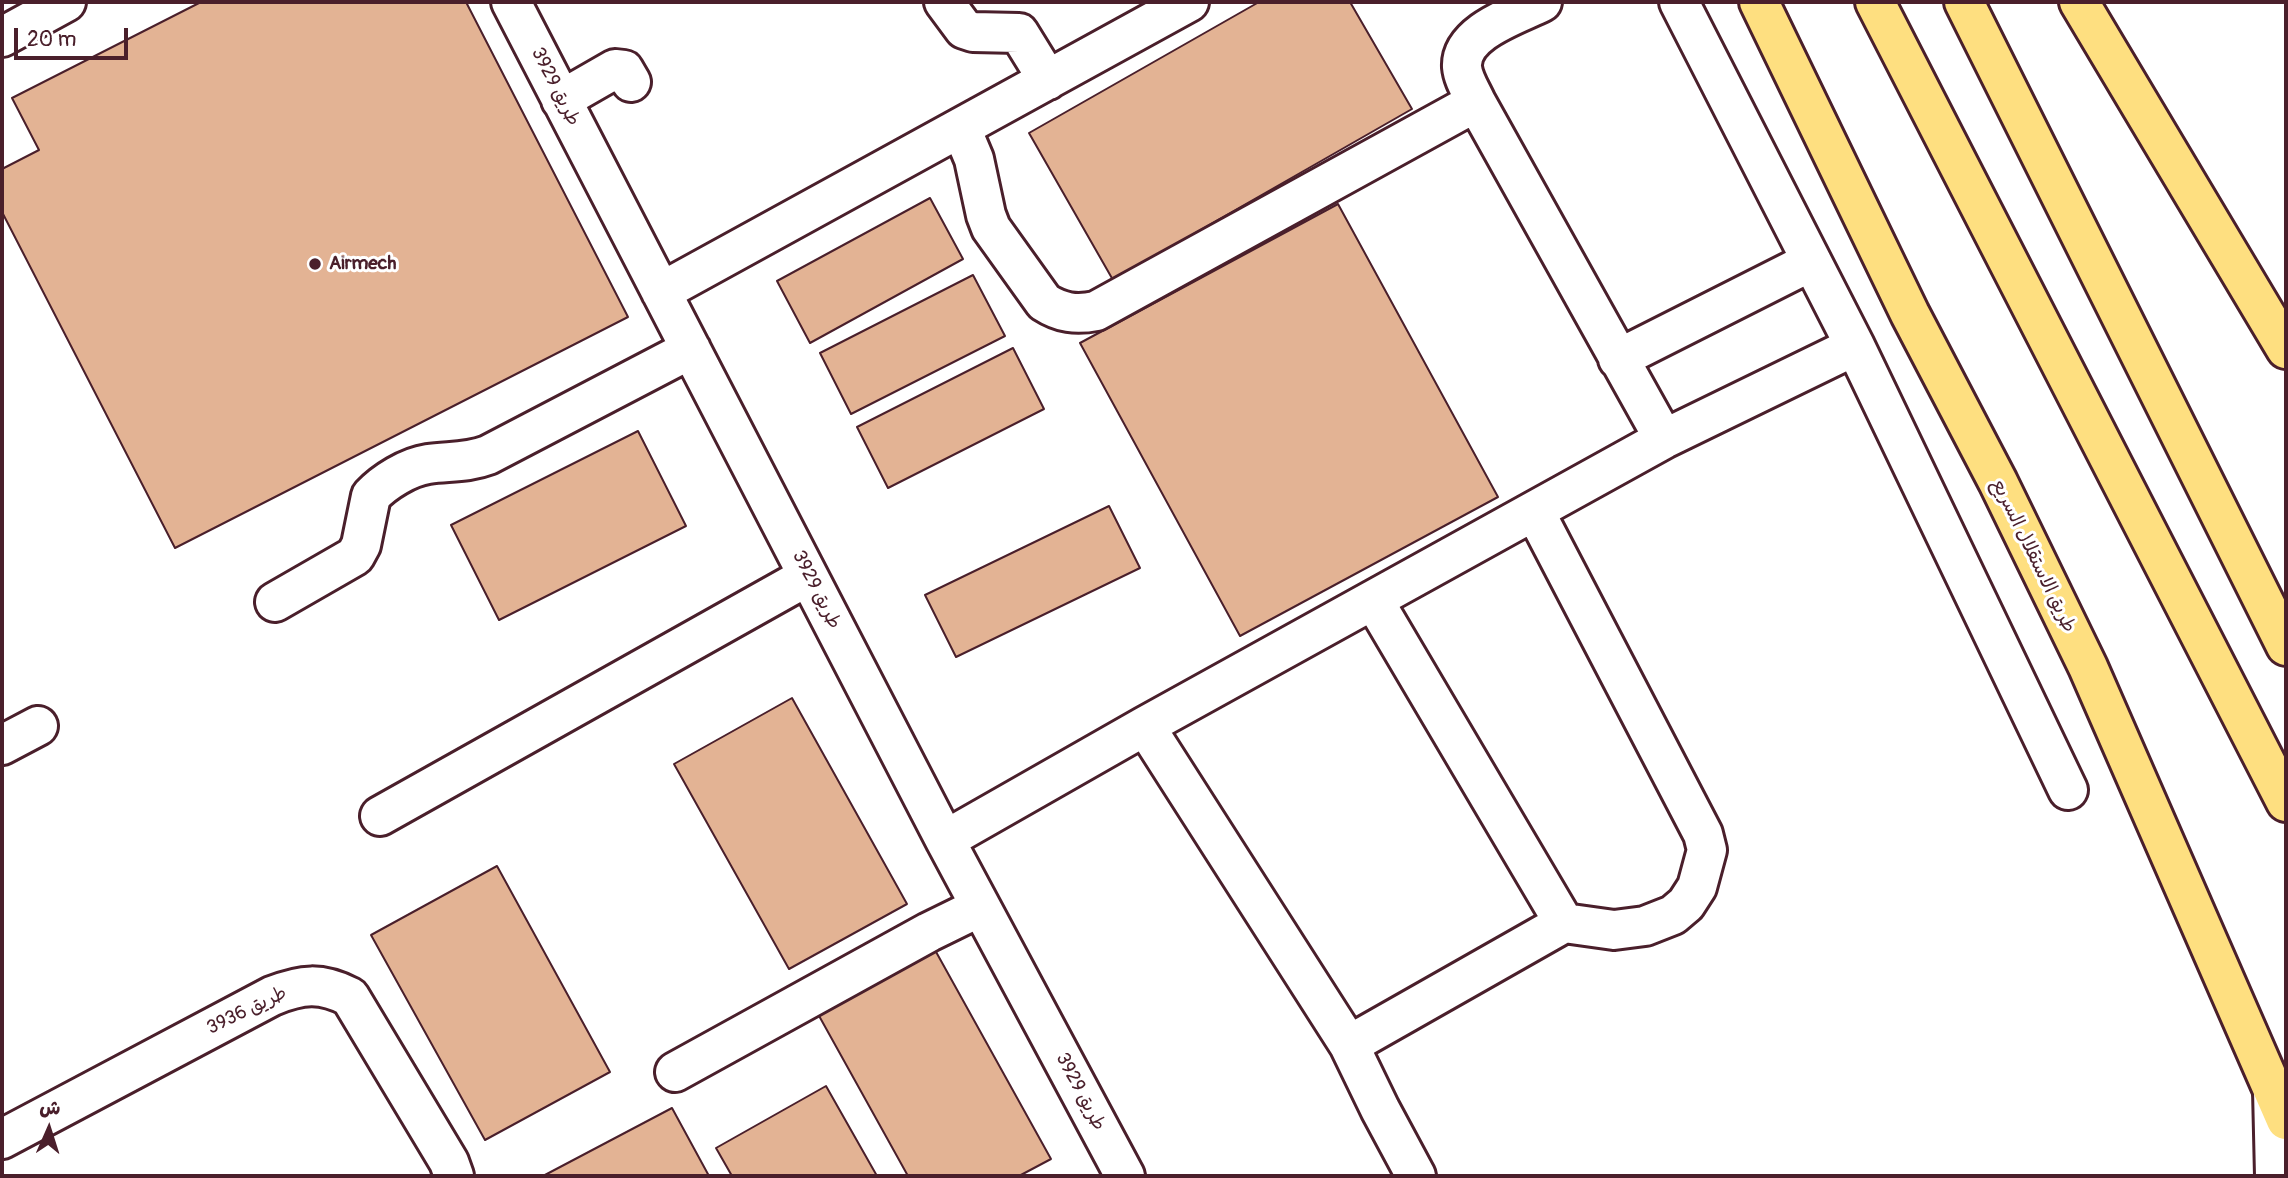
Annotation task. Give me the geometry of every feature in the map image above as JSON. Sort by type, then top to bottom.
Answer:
[{"type":"main road","name":"طريق الاستقلال السريع","points":[[1759,2],[1910,314],[1998,482],[2088,667],[2280,1105]]},
{"type":"main road","points":[[1875,2],[2286,802]]},
{"type":"main road","points":[[1964,2],[2286,646]]},
{"type":"main road","points":[[2078,2],[2286,349]]},
{"type":"street","points":[[2,37],[66,2]]},
{"type":"street","name":"طريق 3929","points":[[511,2],[980,907],[1125,1176]]},
{"type":"street","points":[[944,2],[964,29],[973,32],[1019,33],[1048,80]]},
{"type":"street","points":[[1542,2],[1480,33],[1470,41],[1462,66],[1476,102],[1664,439]]},
{"type":"street","points":[[1679,2],[1855,346],[2067,790]]},
{"type":"street","points":[[661,292],[1048,80],[1180,4]]},
{"type":"street","points":[[561,100],[615,69],[624,70],[631,82]]},
{"type":"street","points":[[961,128],[974,159],[991,228],[1044,302],[1055,309],[1082,314],[1096,311],[1476,102]]},
{"type":"street","points":[[1618,359],[1810,262]]},
{"type":"street","points":[[945,840],[1145,726],[1664,439],[1855,346]]},
{"type":"street","points":[[275,602],[355,556],[361,545],[371,496],[401,474],[428,464],[462,462],[488,455],[691,349]]},
{"type":"street","points":[[1349,1045],[1564,923],[1614,930],[1645,926],[1674,915],[1686,904],[1697,887],[1707,850],[1703,834],[1535,512]]},
{"type":"street","points":[[380,816],[808,576]]},
{"type":"street","points":[[1374,601],[1564,923]]},
{"type":"street","points":[[2,745],[38,726]]},
{"type":"street","points":[[1145,726],[1349,1045],[1416,1176]]},
{"type":"street","points":[[675,1072],[929,932],[980,907]]},
{"type":"street","name":"طريق 3936","points":[[2,1139],[272,996],[291,988],[314,985],[333,988],[349,996],[450,1161],[454,1176]]},
{"type":"street","points":[[2275,1176],[2280,1105]]},
{"type":"building","name":"Airmech","points":[[201,2],[466,2],[628,317],[175,548],[2,212],[2,169],[39,150],[12,98]]},
{"type":"building","points":[[1259,2],[1350,2],[1412,109],[1113,280],[1029,133]]},
{"type":"building","points":[[930,198],[963,259],[810,343],[777,281]]},
{"type":"building","points":[[1338,204],[1498,497],[1240,636],[1080,343]]},
{"type":"building","points":[[973,275],[1005,336],[851,414],[820,353]]},
{"type":"building","points":[[1013,348],[1044,409],[888,488],[857,427]]},
{"type":"building","points":[[638,431],[686,526],[499,620],[451,525]]},
{"type":"building","points":[[1109,506],[1140,568],[956,657],[925,595]]},
{"type":"building","points":[[792,698],[907,904],[789,969],[674,764]]},
{"type":"building","points":[[497,866],[610,1072],[485,1140],[371,935]]},
{"type":"building","points":[[930,941],[1051,1159],[1019,1176],[908,1176],[813,1005]]},
{"type":"building","points":[[826,1086],[877,1176],[732,1176],[716,1148]]},
{"type":"building","points":[[672,1108],[709,1176],[543,1176]]},
{"type":"place","name":"Airmech","points":[[315,264]]}]
